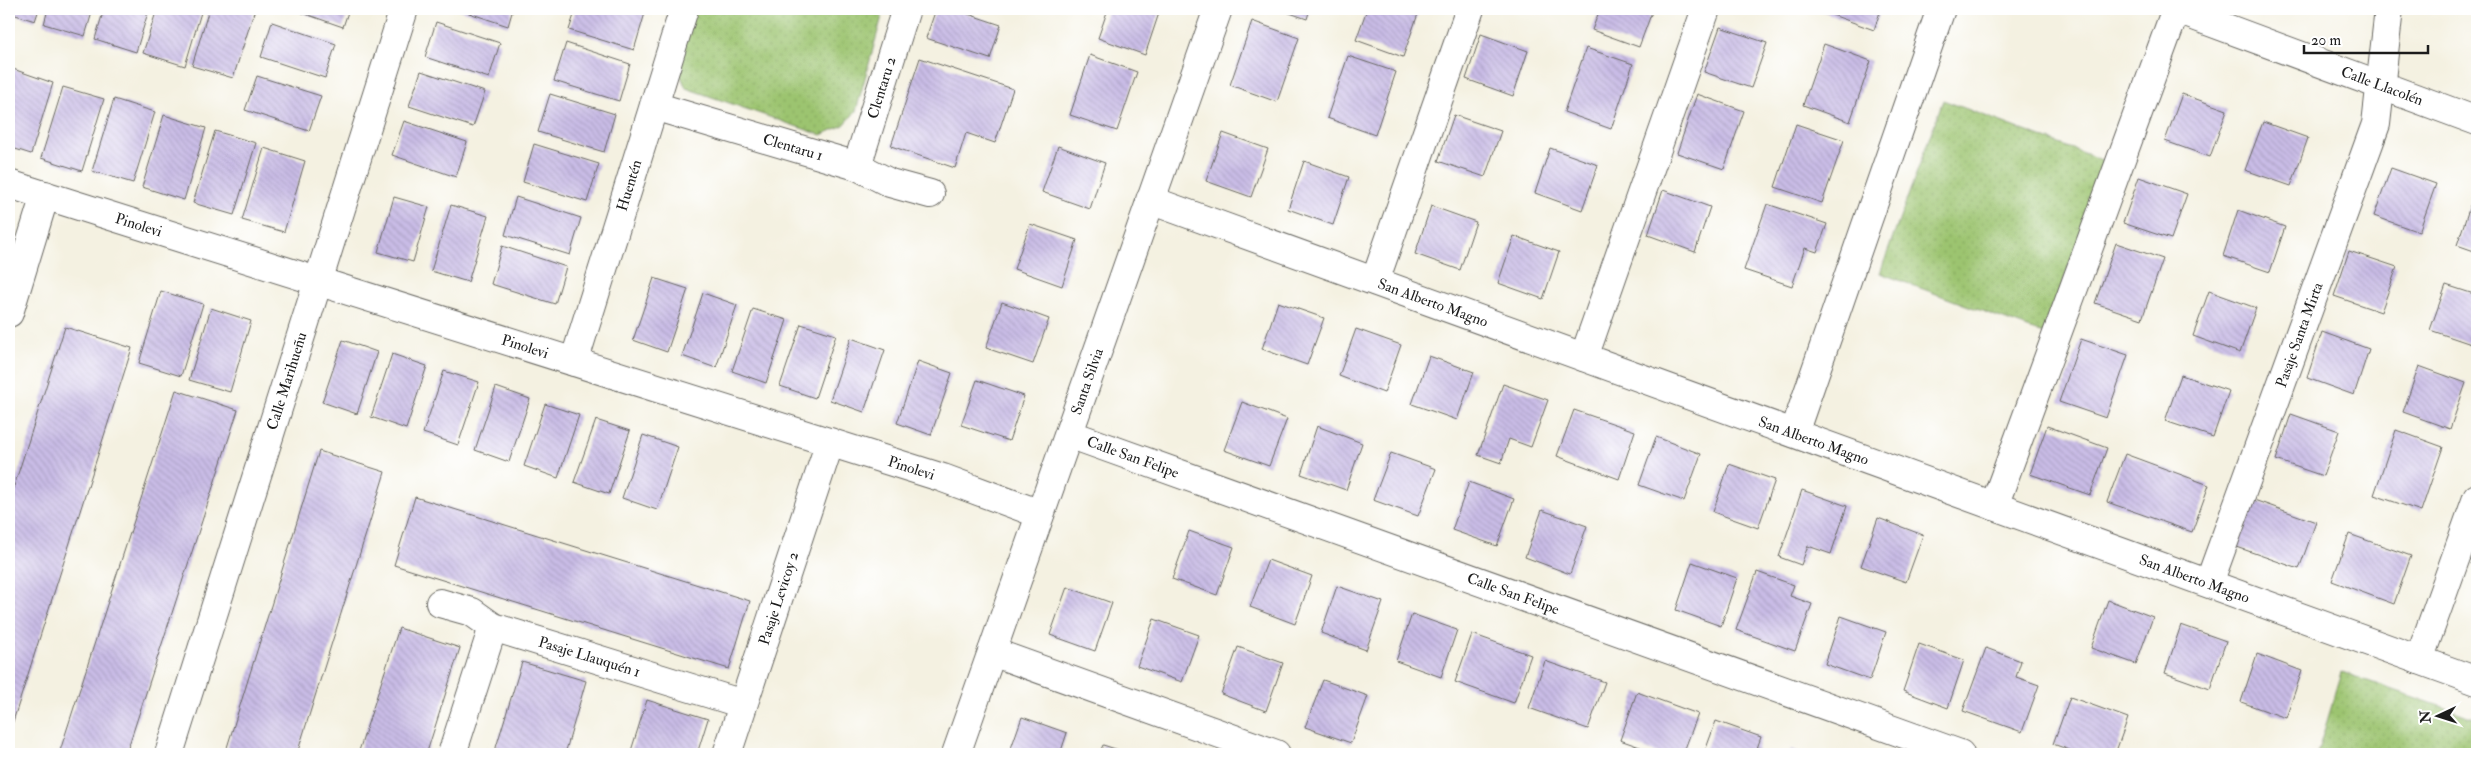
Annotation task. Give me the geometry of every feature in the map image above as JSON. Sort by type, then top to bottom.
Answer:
[{"type":"street","name":"Calle Marihueñu","points":[[169,754],[404,9]]},
{"type":"street","name":"Huentén","points":[[574,362],[684,9]]},
{"type":"street","name":"Clentaru 2","points":[[857,166],[906,9]]},
{"type":"street","name":"Santa Silvia","points":[[956,754],[1218,9]]},
{"type":"street","points":[[1374,281],[1470,9]]},
{"type":"street","points":[[1584,357],[1706,9]]},
{"type":"street","points":[[1794,433],[1941,9]]},
{"type":"street","points":[[1994,506],[2175,9]]},
{"type":"street","name":"Calle Llacolén","points":[[2175,9],[2477,121]]},
{"type":"street","name":"Pasaje Santa Mirta","points":[[2209,583],[2376,124],[2389,9]]},
{"type":"street","name":"Clentaru 1","points":[[654,106],[857,166],[890,183],[930,194]]},
{"type":"street","name":"Pinolevi","points":[[9,184],[943,478],[1040,514]]},
{"type":"street","points":[[9,313],[45,195]]},
{"type":"street","name":"San Alberto Magno","points":[[1150,200],[2477,681]]},
{"type":"street","name":"Calle San Felipe","points":[[1068,434],[1960,754]]},
{"type":"street","name":"Pasaje Levicoy 2","points":[[727,754],[830,442]]},
{"type":"street","points":[[2419,660],[2477,498]]},
{"type":"street","name":"Pasaje Llauquén 1","points":[[440,603],[472,612],[493,627],[743,704]]},
{"type":"street","points":[[452,754],[493,627]]},
{"type":"street","points":[[992,652],[1210,743],[1276,754]]},
{"type":"green space","points":[[695,9],[884,9],[856,111],[844,125],[821,135],[686,88],[677,67]]},
{"type":"green space","points":[[1943,100],[2107,162],[2044,334],[1880,273]]},
{"type":"green space","points":[[2342,672],[2477,719],[2477,754],[2317,754]]},
{"type":"building","points":[[9,9],[39,9],[35,21],[9,13]]},
{"type":"building","points":[[48,9],[93,9],[85,36],[44,24]]},
{"type":"building","points":[[104,9],[149,9],[136,52],[95,39]]},
{"type":"building","points":[[157,9],[202,9],[185,66],[143,53]]},
{"type":"building","points":[[209,9],[255,9],[233,78],[192,66]]},
{"type":"building","points":[[291,9],[349,9],[343,27]]},
{"type":"building","points":[[457,9],[513,9],[508,26]]},
{"type":"building","points":[[576,9],[633,9],[645,13],[634,50],[569,30]]},
{"type":"building","points":[[936,9],[953,9],[1001,25],[990,59],[926,38]]},
{"type":"building","points":[[1108,9],[1160,10],[1145,55],[1098,38]]},
{"type":"building","points":[[1278,9],[1310,9],[1307,19]]},
{"type":"building","points":[[1367,9],[1413,9],[1419,11],[1403,57],[1356,40]]},
{"type":"building","points":[[1600,9],[1653,9],[1639,47],[1592,30]]},
{"type":"building","points":[[1816,9],[1881,9],[1874,30]]},
{"type":"building","points":[[1252,21],[1299,38],[1277,102],[1230,85]]},
{"type":"building","points":[[272,22],[336,44],[325,78],[261,57]]},
{"type":"building","points":[[436,22],[500,43],[489,78],[425,57]]},
{"type":"building","points":[[1720,27],[1767,43],[1751,88],[1704,72]]},
{"type":"building","points":[[1481,34],[1528,51],[1513,96],[1466,79]]},
{"type":"building","points":[[566,43],[630,64],[619,101],[554,81]]},
{"type":"building","points":[[1824,44],[1871,61],[1850,122],[1803,105]]},
{"type":"building","points":[[1586,48],[1633,64],[1611,129],[1564,112]]},
{"type":"building","points":[[1090,55],[1137,72],[1117,131],[1070,115]]},
{"type":"building","points":[[1348,56],[1396,72],[1375,135],[1327,118]]},
{"type":"building","points":[[920,58],[1013,89],[995,143],[966,133],[955,168],[891,146]]},
{"type":"building","points":[[13,69],[53,83],[31,154],[9,147],[9,82]]},
{"type":"building","points":[[421,71],[485,92],[473,127],[409,106]]},
{"type":"building","points":[[257,76],[321,96],[309,131],[245,110]]},
{"type":"building","points":[[63,87],[104,99],[82,171],[41,158]]},
{"type":"building","points":[[550,94],[615,114],[604,152],[538,132]]},
{"type":"building","points":[[1697,94],[1744,111],[1724,169],[1677,153]]},
{"type":"building","points":[[2182,94],[2227,110],[2210,157],[2165,141]]},
{"type":"building","points":[[114,99],[155,112],[133,183],[92,171]]},
{"type":"building","points":[[164,115],[206,128],[184,200],[142,187]]},
{"type":"building","points":[[1454,115],[1501,131],[1485,177],[1438,161]]},
{"type":"building","points":[[404,121],[467,142],[456,177],[392,155]]},
{"type":"building","points":[[2263,122],[2308,138],[2291,186],[2245,170]]},
{"type":"building","points":[[1796,124],[1844,140],[1822,203],[1775,187]]},
{"type":"building","points":[[215,131],[256,143],[234,215],[193,203]]},
{"type":"building","points":[[1223,133],[1268,149],[1251,197],[1206,181]]},
{"type":"building","points":[[534,144],[599,164],[587,202],[523,182]]},
{"type":"building","points":[[1058,146],[1105,163],[1090,209],[1042,192]]},
{"type":"building","points":[[264,148],[305,161],[284,232],[242,220]]},
{"type":"building","points":[[1550,148],[1598,165],[1582,210],[1535,193]]},
{"type":"building","points":[[1304,161],[1349,177],[1333,225],[1288,209]]},
{"type":"building","points":[[2391,168],[2436,184],[2419,232],[2374,216]]},
{"type":"building","points":[[2139,177],[2187,194],[2171,239],[2123,223]]},
{"type":"building","points":[[1663,190],[1710,207],[1695,252],[1648,235]]},
{"type":"building","points":[[394,197],[429,207],[413,262],[378,252]]},
{"type":"building","points":[[516,197],[581,218],[570,255],[505,235]]},
{"type":"building","points":[[2473,197],[2477,199],[2477,252],[2457,245]]},
{"type":"building","points":[[1767,204],[1827,224],[1817,252],[1805,248],[1792,286],[1744,270]]},
{"type":"building","points":[[451,205],[488,216],[468,282],[431,271]]},
{"type":"building","points":[[1431,206],[1476,222],[1460,270],[1415,254]]},
{"type":"building","points":[[2238,210],[2285,227],[2270,272],[2223,256]]},
{"type":"building","points":[[1030,224],[1077,240],[1062,286],[1014,269]]},
{"type":"building","points":[[1514,236],[1559,252],[1543,299],[1498,283]]},
{"type":"building","points":[[2116,243],[2163,259],[2142,319],[2095,303]]},
{"type":"building","points":[[502,246],[566,267],[555,304],[491,284]]},
{"type":"building","points":[[2349,251],[2397,267],[2381,312],[2334,296]]},
{"type":"building","points":[[654,278],[688,289],[667,352],[633,340]]},
{"type":"building","points":[[2446,285],[2477,295],[2477,346],[2430,330]]},
{"type":"building","points":[[161,291],[203,304],[181,376],[139,363]]},
{"type":"building","points":[[2209,291],[2256,308],[2240,353],[2193,336]]},
{"type":"building","points":[[703,293],[737,305],[716,368],[682,356]]},
{"type":"building","points":[[1002,302],[1049,319],[1033,364],[986,348]]},
{"type":"building","points":[[1278,302],[1324,318],[1307,365],[1262,349]]},
{"type":"building","points":[[211,308],[251,321],[230,392],[189,380]]},
{"type":"building","points":[[753,309],[787,320],[766,383],[732,371]]},
{"type":"building","points":[[801,324],[836,335],[815,398],[780,386]]},
{"type":"building","points":[[65,327],[132,348],[9,734],[9,502]]},
{"type":"building","points":[[1356,329],[1401,345],[1384,393],[1339,376]]},
{"type":"building","points":[[2322,332],[2369,349],[2354,395],[2307,378]]},
{"type":"building","points":[[851,338],[885,350],[864,412],[830,400]]},
{"type":"building","points":[[2081,339],[2128,355],[2106,418],[2059,402]]},
{"type":"building","points":[[343,340],[377,352],[357,414],[322,402]]},
{"type":"building","points":[[392,354],[427,366],[406,429],[371,417]]},
{"type":"building","points":[[1429,356],[1474,372],[1457,420],[1412,404]]},
{"type":"building","points":[[918,361],[952,373],[931,435],[897,423]]},
{"type":"building","points":[[2419,366],[2466,383],[2450,429],[2403,412]]},
{"type":"building","points":[[444,371],[479,382],[458,445],[423,433]]},
{"type":"building","points":[[2181,375],[2229,391],[2213,437],[2165,421]]},
{"type":"building","points":[[977,380],[1024,396],[1009,441],[961,425]]},
{"type":"building","points":[[1503,384],[1548,400],[1531,447],[1509,439],[1501,463],[1478,455]]},
{"type":"building","points":[[496,387],[530,399],[509,462],[475,450]]},
{"type":"building","points":[[176,390],[238,410],[126,754],[59,754]]},
{"type":"building","points":[[1242,402],[1287,419],[1269,466],[1224,450]]},
{"type":"building","points":[[545,404],[579,415],[558,478],[524,466]]},
{"type":"building","points":[[1574,410],[1635,431],[1619,479],[1557,456]]},
{"type":"building","points":[[2291,414],[2339,431],[2323,476],[2276,460]]},
{"type":"building","points":[[596,420],[630,431],[609,494],[574,482]]},
{"type":"building","points":[[1317,426],[1362,443],[1346,490],[1301,474]]},
{"type":"building","points":[[2047,426],[2107,448],[2090,495],[2030,474]]},
{"type":"building","points":[[2396,430],[2443,447],[2421,511],[2374,495]]},
{"type":"building","points":[[643,435],[678,447],[657,510],[622,498]]},
{"type":"building","points":[[1656,437],[1701,454],[1684,501],[1639,485]]},
{"type":"building","points":[[319,451],[385,472],[370,521],[297,754],[225,754]]},
{"type":"building","points":[[1391,453],[1436,469],[1418,516],[1373,500]]},
{"type":"building","points":[[2125,454],[2209,485],[2192,532],[2107,502]]},
{"type":"building","points":[[1729,464],[1775,480],[1758,528],[1713,512]]},
{"type":"building","points":[[1469,482],[1514,499],[1497,546],[1452,530]]},
{"type":"building","points":[[1802,490],[1847,506],[1831,554],[1808,546],[1801,565],[1779,557]]},
{"type":"building","points":[[415,497],[750,601],[729,669],[394,565]]},
{"type":"building","points":[[2254,500],[2316,522],[2299,569],[2237,547]]},
{"type":"building","points":[[1542,510],[1587,526],[1570,574],[1525,557]]},
{"type":"building","points":[[1878,518],[1923,535],[1906,582],[1861,566]]},
{"type":"building","points":[[1189,531],[1234,547],[1217,595],[1172,579]]},
{"type":"building","points":[[2349,534],[2411,556],[2394,604],[2332,581]]},
{"type":"building","points":[[1268,560],[1312,576],[1295,624],[1250,607]]},
{"type":"building","points":[[1692,562],[1737,578],[1721,626],[1676,610]]},
{"type":"building","points":[[1757,572],[1794,585],[1790,596],[1812,604],[1795,651],[1736,630]]},
{"type":"building","points":[[1337,586],[1383,602],[1366,650],[1321,633]]},
{"type":"building","points":[[1067,587],[1112,603],[1095,651],[1050,635]]},
{"type":"building","points":[[2108,600],[2153,617],[2136,664],[2091,648]]},
{"type":"building","points":[[1412,614],[1457,630],[1441,677],[1396,661]]},
{"type":"building","points":[[1841,616],[1886,632],[1870,680],[1825,664]]},
{"type":"building","points":[[1154,619],[1199,635],[1182,682],[1137,666]]},
{"type":"building","points":[[2181,625],[2226,641],[2210,689],[2165,673]]},
{"type":"building","points":[[399,628],[460,648],[428,749],[426,754],[358,754]]},
{"type":"building","points":[[1472,634],[1531,655],[1514,703],[1455,682]]},
{"type":"building","points":[[1919,644],[1964,660],[1948,708],[1903,691]]},
{"type":"building","points":[[1238,647],[1283,663],[1266,711],[1221,694]]},
{"type":"building","points":[[1986,648],[2021,661],[2016,677],[2039,685],[2022,732],[1963,711]]},
{"type":"building","points":[[2257,654],[2302,671],[2286,718],[2241,702]]},
{"type":"building","points":[[1545,661],[1605,682],[1588,729],[1529,708]]},
{"type":"building","points":[[522,662],[586,681],[565,754],[494,754]]},
{"type":"building","points":[[1323,680],[1368,696],[1351,743],[1305,727]]},
{"type":"building","points":[[1637,692],[1698,714],[1683,754],[1660,754],[1620,740]]},
{"type":"building","points":[[2070,697],[2128,718],[2115,754],[2081,754],[2053,744]]},
{"type":"building","points":[[647,700],[708,719],[697,754],[630,754]]},
{"type":"building","points":[[1022,717],[1067,733],[1060,754],[1009,754]]},
{"type":"building","points":[[1716,721],[1761,737],[1755,754],[1704,754]]},
{"type":"building","points":[[1103,745],[1125,752],[1130,754],[1099,754]]},
{"type":"building","points":[[1791,749],[1805,754],[1789,754]]}]
